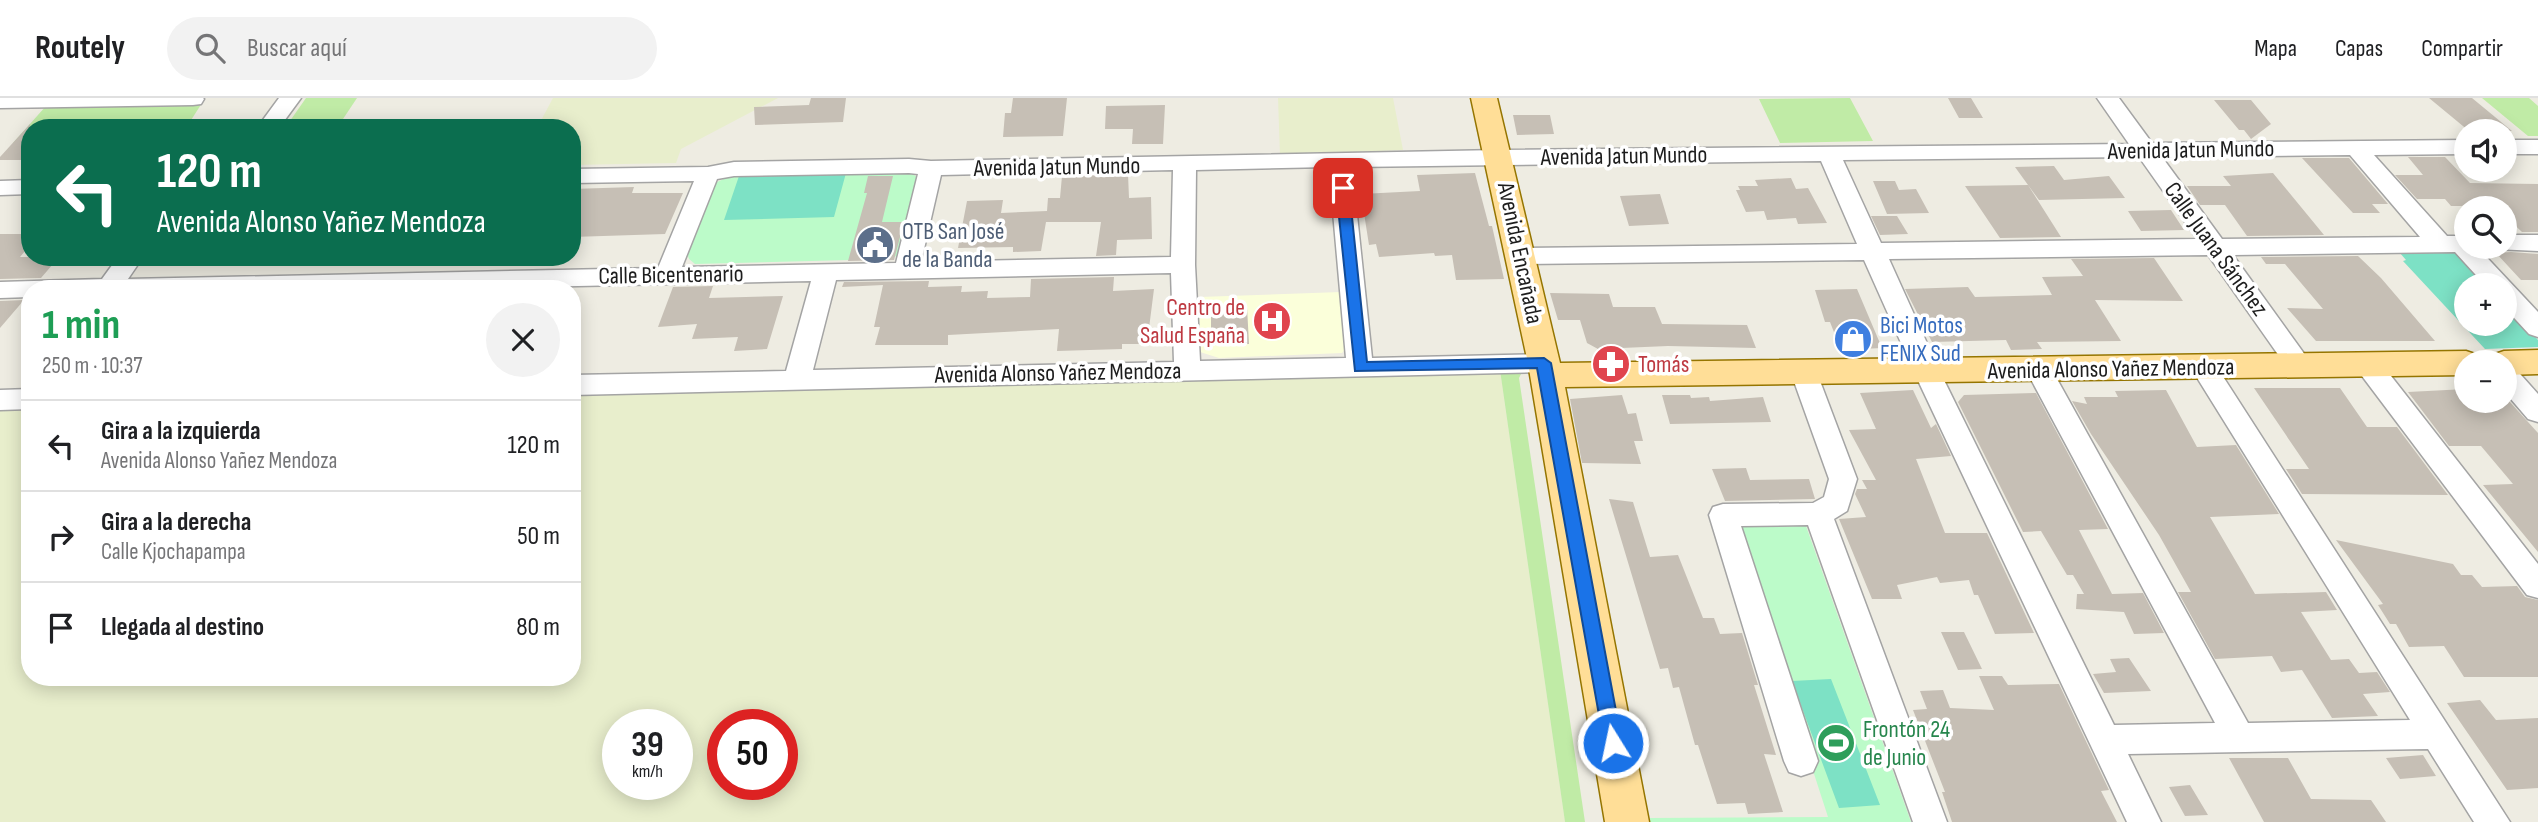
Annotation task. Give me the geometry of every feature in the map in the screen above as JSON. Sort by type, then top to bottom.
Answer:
[{"type":"main road","name":"Avenida Encañada","points":[[1484,98],[1545,369],[1628,822]]},
{"type":"main road","points":[[2517,363],[2538,362]]},
{"type":"main road","name":"Avenida Alonso Yañez Mendoza","points":[[1545,369],[1804,373],[2454,363]]},
{"type":"street","points":[[275,119],[290,98]]},
{"type":"street","name":"Calle Juana Sánchez","points":[[2108,98],[2300,366]]},
{"type":"street","points":[[0,102],[193,99]]},
{"type":"street","name":"Avenida Jatun Mundo","points":[[581,176],[708,174],[734,169],[909,166],[932,168],[1499,157],[2454,147]]},
{"type":"street","points":[[2517,147],[2538,147]]},
{"type":"street","points":[[2356,148],[2454,243]]},
{"type":"street","points":[[1829,154],[1927,372],[2144,822]]},
{"type":"street","points":[[1340,162],[1360,367]]},
{"type":"street","points":[[1185,164],[1183,265],[1187,370]]},
{"type":"street","points":[[907,270],[932,168]]},
{"type":"street","points":[[667,275],[708,174]]},
{"type":"street","points":[[0,188],[21,187]]},
{"type":"street","points":[[2517,243],[2538,243]]},
{"type":"street","points":[[1520,256],[2454,244]]},
{"type":"street","points":[[2471,259],[2486,273]]},
{"type":"street","name":"Calle Bicentenario","points":[[335,280],[477,275],[667,275],[1183,265]]},
{"type":"street","points":[[797,380],[826,272]]},
{"type":"street","name":"Calle Bicentenario","points":[[0,289],[21,289]]},
{"type":"street","points":[[2517,305],[2538,328]]},
{"type":"street","points":[[2368,365],[2538,586]]},
{"type":"street","name":"Avenida Alonso Yañez Mendoza","points":[[581,386],[1187,370],[1360,367],[1545,369]]},
{"type":"street","points":[[2204,368],[2493,822]]},
{"type":"street","points":[[2039,370],[2239,737]]},
{"type":"street","points":[[1801,761],[1723,515],[1818,514],[1837,503],[1843,479],[1804,373]]},
{"type":"street","points":[[2517,388],[2538,412]]},
{"type":"street","points":[[1818,514],[1930,822]]},
{"type":"street","points":[[2104,740],[2437,734]]},
{"type":"shaded area","points":[[553,98],[778,98],[681,149],[676,163],[581,165],[581,119],[542,119]]},
{"type":"shaded area","points":[[1278,98],[1393,98],[1403,150],[1280,155]]},
{"type":"shaded area","name":"Centro de Salud España","points":[[1341,292],[1348,346],[1342,353],[1219,358],[1200,352],[1199,297]]},
{"type":"shaded area","points":[[1500,370],[1565,822],[0,822],[0,405],[21,405],[21,686],[581,686],[581,391]]},
{"type":"green space","points":[[306,98],[357,98],[343,119],[291,119]]},
{"type":"green space","points":[[1850,98],[1873,141],[1780,143],[1759,99]]},
{"type":"green space","points":[[2482,98],[2529,98],[2538,106],[2538,136],[2528,136],[2517,127],[2517,119],[2507,119]]},
{"type":"green space","points":[[202,103],[192,119],[34,119],[46,106]]},
{"type":"green space","points":[[21,134],[21,143],[13,143]]},
{"type":"green space","points":[[846,173],[834,217],[724,220],[739,176]]},
{"type":"green space","points":[[910,173],[921,179],[903,253],[890,259],[695,264],[689,259],[687,253],[715,183],[730,176]]},
{"type":"green space","points":[[2454,252],[2454,259],[2464,259],[2477,273],[2454,273],[2454,316],[2403,261],[2406,260],[2400,253]]},
{"type":"green space","points":[[2517,317],[2538,340],[2538,347],[2485,349],[2473,336],[2517,336]]},
{"type":"green space","points":[[1500,370],[1522,372],[1519,378],[1585,822],[1565,822]]},
{"type":"green space","points":[[1806,526],[1911,822],[1650,822],[1650,818],[1828,817],[1734,527]]},
{"type":"green space","name":"Frontón 24 de Junio","points":[[1831,679],[1880,805],[1839,808],[1792,681]]},
{"type":"building","points":[[811,98],[846,98],[843,122],[755,125],[754,107],[809,105]]},
{"type":"building","points":[[1013,98],[1067,98],[1063,136],[1003,137],[1005,113],[1011,113]]},
{"type":"building","points":[[1948,98],[1971,98],[1983,118],[1959,118]]},
{"type":"building","points":[[2429,98],[2472,98],[2497,119],[2454,119]]},
{"type":"building","points":[[2214,100],[2251,100],[2271,124],[2251,139],[2244,130],[2239,130]]},
{"type":"building","points":[[1165,105],[1163,144],[1132,144],[1133,129],[1105,129],[1106,106]]},
{"type":"building","points":[[1513,115],[1550,115],[1554,134],[1517,135]]},
{"type":"building","points":[[21,134],[21,160],[0,160]]},
{"type":"building","points":[[2408,157],[2445,157],[2454,166],[2454,182],[2538,184],[2538,232],[2522,232],[2517,227],[2517,196],[2454,196],[2454,206],[2451,206],[2445,199],[2417,199],[2395,175],[2423,175]]},
{"type":"building","points":[[2302,158],[2349,158],[2388,204],[2372,204],[2380,213],[2353,213]]},
{"type":"building","points":[[2054,166],[2064,180],[2109,176],[2125,198],[2039,200],[2015,167]]},
{"type":"building","points":[[1475,173],[1489,226],[1492,226],[1504,279],[1456,280],[1452,255],[1435,256],[1434,253],[1379,257],[1376,244],[1369,245],[1361,194],[1420,191],[1417,175]]},
{"type":"building","points":[[2273,173],[2324,235],[2247,236],[2225,205],[2200,205],[2187,186],[2231,186],[2223,176]]},
{"type":"building","points":[[1128,174],[1129,198],[1151,197],[1152,239],[1117,240],[1116,255],[1096,256],[1101,222],[1046,222],[1041,251],[1013,252],[1013,247],[958,248],[967,201],[1003,200],[1001,213],[1047,211],[1048,198],[1060,198],[1062,176]]},
{"type":"building","points":[[868,176],[893,176],[882,222],[904,222],[894,260],[848,261],[867,193],[864,193]]},
{"type":"building","points":[[1791,178],[1796,189],[1808,188],[1827,223],[1798,224],[1796,218],[1767,220],[1764,211],[1746,212],[1736,190],[1740,190],[1738,186],[1758,186],[1755,180]]},
{"type":"building","points":[[1873,181],[1895,181],[1899,190],[1916,189],[1929,213],[1887,214]]},
{"type":"building","points":[[2028,185],[2061,237],[2000,238],[1965,186]]},
{"type":"building","points":[[634,187],[632,193],[683,193],[665,234],[581,237],[581,189]]},
{"type":"building","points":[[1660,194],[1669,224],[1629,226],[1620,196]]},
{"type":"building","points":[[2171,210],[2184,230],[2141,231],[2128,211]]},
{"type":"building","points":[[1871,216],[1897,216],[1908,234],[1880,235]]},
{"type":"building","points":[[0,234],[21,234],[21,266],[51,266],[41,278],[0,279]]},
{"type":"building","points":[[2517,252],[2538,254],[2538,280],[2521,280],[2502,259],[2517,259]]},
{"type":"building","points":[[2358,256],[2381,278],[2435,341],[2316,341],[2287,308],[2323,309],[2285,264],[2266,264],[2261,257]]},
{"type":"building","points":[[2154,258],[2183,301],[2095,300],[2121,341],[2037,342],[2042,349],[2011,350],[2006,340],[1932,342],[1905,289],[1968,287],[1975,297],[2052,295],[2042,277],[2083,276],[2071,259]]},
{"type":"building","points":[[1114,277],[1113,291],[1154,289],[1147,344],[1122,344],[1122,349],[1057,351],[1059,329],[948,335],[948,345],[875,345],[880,327],[874,327],[883,285],[842,287],[844,282],[929,281],[928,287],[962,286],[961,292],[988,291],[987,298],[1030,297],[1031,279]]},
{"type":"building","points":[[713,286],[709,298],[783,296],[767,349],[734,351],[738,337],[692,339],[697,324],[658,327],[673,287]]},
{"type":"building","points":[[1857,289],[1882,348],[1841,350],[1830,322],[1825,322],[1815,290]]},
{"type":"building","points":[[1550,293],[1609,294],[1613,307],[1655,307],[1662,324],[1747,325],[1756,348],[1668,346],[1598,349],[1587,343],[1580,320],[1558,320]]},
{"type":"building","points":[[21,300],[0,328],[0,301]]},
{"type":"building","points":[[1247,307],[1249,344],[1211,345],[1211,308]]},
{"type":"building","points":[[2254,388],[2340,388],[2367,427],[2397,427],[2448,495],[2302,494],[2286,469],[2309,469]]},
{"type":"building","points":[[1913,390],[1931,428],[1936,424],[1951,456],[1916,459],[1945,533],[1987,533],[2034,633],[1995,634],[1969,580],[1940,583],[1937,577],[1897,585],[1902,599],[1872,599],[1839,519],[1866,517],[1855,494],[1857,489],[1867,489],[1862,480],[1876,480],[1849,430],[1876,429],[1860,393]]},
{"type":"building","points":[[2166,390],[2197,447],[2236,445],[2279,514],[2210,517],[2255,594],[2326,592],[2337,610],[2301,612],[2331,660],[2349,659],[2359,673],[2377,672],[2390,692],[2363,694],[2378,716],[2332,718],[2302,670],[2281,672],[2272,656],[2215,659],[2178,592],[2191,592],[2159,535],[2072,401],[2087,404],[2084,397],[2118,397],[2115,391]]},
{"type":"building","points":[[2454,390],[2454,413],[2517,413],[2517,410],[2538,433],[2538,552],[2483,485],[2513,484],[2481,446],[2449,446],[2408,392]]},
{"type":"building","points":[[2036,393],[2108,529],[2079,530],[2112,594],[2143,593],[2164,633],[2134,634],[2124,612],[2076,609],[2077,594],[2084,594],[2073,575],[2067,575],[2041,531],[2023,532],[1958,402],[1964,395]]},
{"type":"building","points":[[1622,395],[1628,414],[1636,413],[1643,441],[1634,441],[1641,464],[1582,463],[1570,399]]},
{"type":"building","points":[[1662,395],[1709,397],[1710,401],[1763,397],[1771,422],[1670,424]]},
{"type":"building","points":[[1746,468],[1750,480],[1809,479],[1815,499],[1725,501],[1712,469]]},
{"type":"building","points":[[1609,499],[1633,502],[1650,557],[1678,555],[1703,618],[1714,618],[1720,634],[1742,633],[1758,685],[1754,685],[1776,755],[1764,754],[1783,812],[1748,814],[1745,803],[1717,804],[1698,745],[1695,745],[1679,687],[1673,688],[1668,668],[1660,669]]},
{"type":"building","points":[[2336,540],[2453,564],[2461,575],[2472,575],[2482,587],[2517,586],[2525,597],[2538,600],[2538,677],[2464,677],[2444,646],[2409,647],[2396,624],[2390,624],[2378,605],[2383,604]]},
{"type":"building","points":[[1941,632],[1964,632],[1982,669],[1958,670]]},
{"type":"building","points":[[2129,658],[2151,691],[2104,693],[2093,674],[2116,672],[2110,659]]},
{"type":"building","points":[[1979,676],[2002,676],[2008,685],[2059,684],[2109,790],[2101,791],[2117,822],[1952,822],[1942,792],[1945,792],[1913,710],[1927,709],[1920,691],[1943,690],[1950,708],[1994,710]]},
{"type":"building","points":[[2480,700],[2496,720],[2538,718],[2538,788],[2507,790],[2447,703]]},
{"type":"building","points":[[2423,755],[2436,776],[2400,779],[2386,758]]},
{"type":"building","points":[[2229,758],[2288,758],[2311,799],[2371,800],[2386,822],[2264,822]]},
{"type":"building","points":[[2190,785],[2208,815],[2185,816],[2169,787]]},
{"type":"place","name":"OTB San José de la Banda","points":[[875,245]]},
{"type":"place","name":"Centro de Salud España","points":[[1272,321]]},
{"type":"place","name":"Bici Motos FENIX Sud","points":[[1853,339]]},
{"type":"place","name":"Tomás","points":[[1611,364]]},
{"type":"place","name":"Frontón 24 de Junio","points":[[1836,743]]},
{"type":"route","points":[[1343,188],[1360,367],[1544,363],[1613,743]]}]
